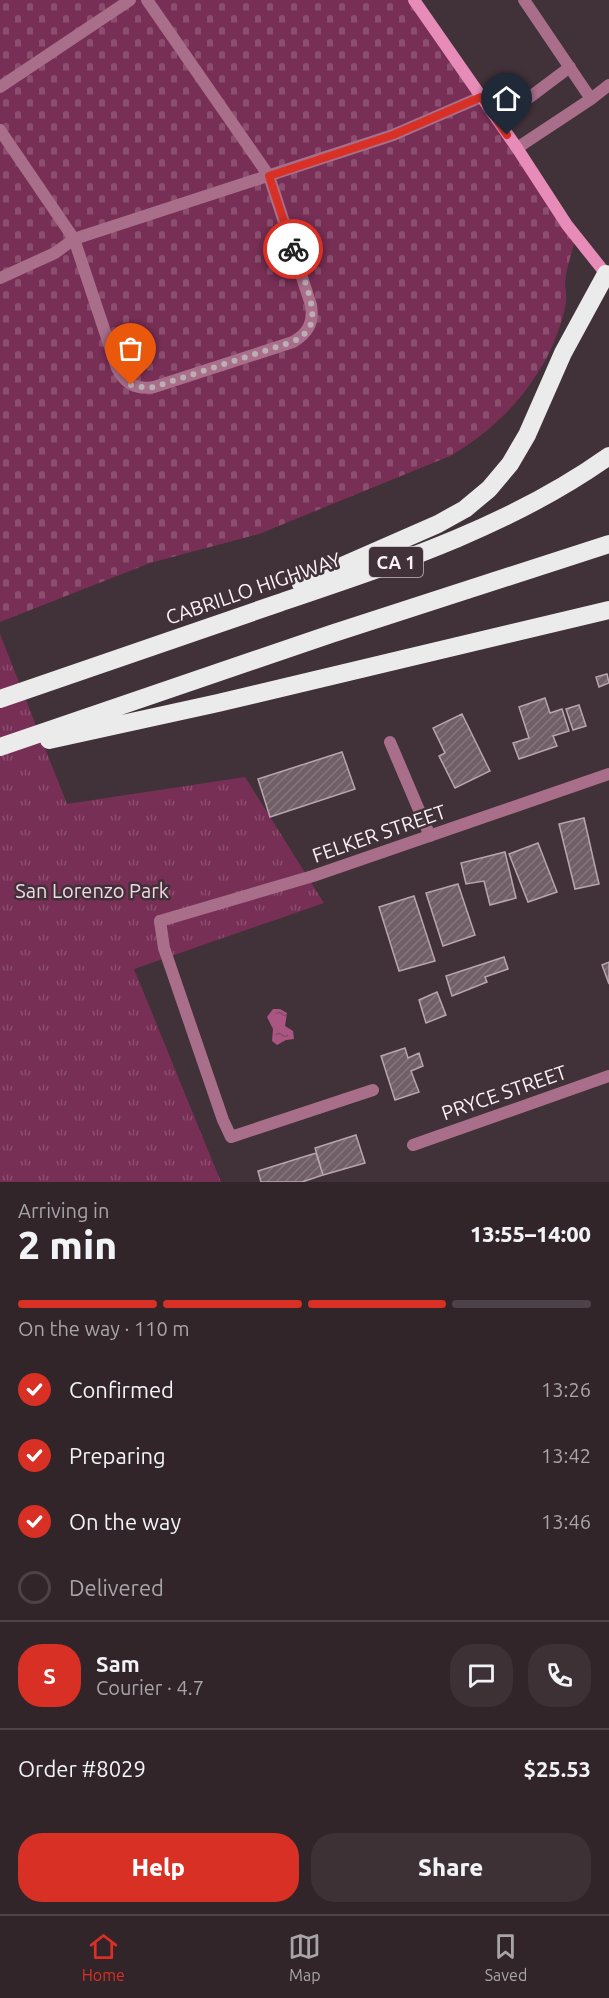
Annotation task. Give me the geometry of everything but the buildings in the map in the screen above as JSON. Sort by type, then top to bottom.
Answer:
[{"type":"highway","points":[[170,640],[423,531],[452,517],[477,500],[519,451],[567,345],[607,273]]},
{"type":"highway","name":"CABRILLO HIGHWAY","points":[[0,699],[366,573],[461,537],[555,491],[609,456]]},
{"type":"highway","name":"CA 1","points":[[0,748],[331,634],[609,544]]},
{"type":"highway","points":[[0,748],[120,725],[609,610]]},
{"type":"main road","points":[[414,0],[517,148],[567,225],[607,273]]},
{"type":"street","points":[[0,87],[130,0]]},
{"type":"street","points":[[0,130],[74,239],[117,368],[125,381],[131,385],[154,387],[292,342],[306,332],[312,319],[312,312],[269,176],[147,0]]},
{"type":"street","points":[[524,0],[591,99]]},
{"type":"street","points":[[498,121],[570,67]]},
{"type":"street","points":[[517,148],[609,85]]},
{"type":"street","points":[[0,278],[55,253],[74,239],[393,135],[481,97]]},
{"type":"street","points":[[390,742],[430,836]]},
{"type":"street","name":"FELKER STREET","points":[[373,1090],[231,1137],[164,948],[160,921],[314,876],[609,774]]},
{"type":"street","name":"PRYCE STREET","points":[[413,1145],[609,1076]]},
{"type":"green space","points":[[0,0],[412,0],[575,240],[566,274],[566,304],[559,330],[537,374],[523,394],[489,428],[450,456],[259,534],[150,563],[0,622]]},
{"type":"green space","name":"San Lorenzo Park","points":[[0,634],[67,804],[245,777],[324,903],[134,969],[221,1182],[0,1182]]},
{"type":"water","points":[[273,1009],[280,1009],[287,1013],[285,1026],[293,1031],[294,1039],[277,1045],[272,1041],[273,1029],[267,1017]]},
{"type":"way so far","points":[[131,385],[154,387],[300,338],[310,326],[312,312],[293,249]]},
{"type":"route","points":[[293,249],[269,176],[393,135],[481,97],[507,135]]}]
